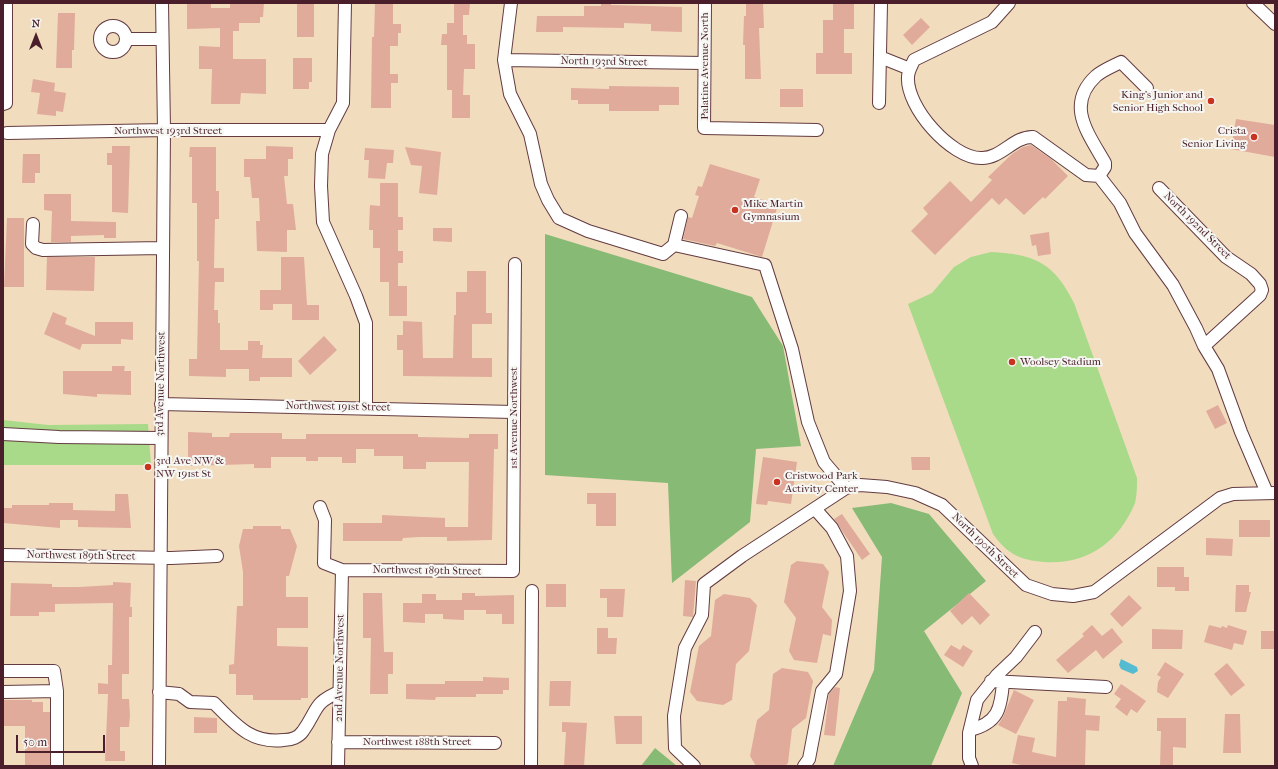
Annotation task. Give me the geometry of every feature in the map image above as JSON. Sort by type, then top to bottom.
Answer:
[{"type":"street","points":[[3,104],[6,103],[6,3]]},
{"type":"street","name":"3rd Avenue Northwest","points":[[159,766],[159,557],[164,130],[162,3]]},
{"type":"street","points":[[345,3],[343,103],[329,130],[322,154],[320,186],[322,222],[356,296],[366,324],[366,408]]},
{"type":"street","points":[[512,3],[504,60],[510,94],[530,134],[541,184],[559,218],[588,231],[663,254],[674,245],[681,216]]},
{"type":"street","name":"Palatine Avenue North","points":[[705,3],[704,128],[817,130]]},
{"type":"street","points":[[879,103],[881,3]]},
{"type":"street","points":[[1008,3],[992,22],[914,60],[908,78],[912,94],[928,124],[945,142],[966,156],[982,159],[998,154],[1026,136],[1033,136],[1086,175],[1099,176],[1120,202],[1135,233],[1173,285],[1204,346],[1218,369],[1241,432],[1271,493]]},
{"type":"street","points":[[1254,3],[1275,24]]},
{"type":"street","points":[[126,39],[162,38]]},
{"type":"street","points":[[880,57],[910,69]]},
{"type":"street","name":"North 193rd Street","points":[[504,60],[704,63]]},
{"type":"street","points":[[1099,176],[1105,167],[1105,163],[1091,139],[1080,113],[1082,94],[1097,76],[1121,62],[1147,88]]},
{"type":"street","name":"Northwest 193rd Street","points":[[7,133],[164,130],[329,130]]},
{"type":"street","name":"North 192nd Street","points":[[1159,188],[1226,257],[1251,274],[1260,284],[1262,290],[1260,295],[1204,346]]},
{"type":"street","points":[[33,224],[32,244],[36,248],[43,250],[162,248]]},
{"type":"street","points":[[674,245],[765,265],[792,349],[808,422],[824,462],[846,488]]},
{"type":"street","name":"1st Avenue Northwest","points":[[513,572],[515,264]]},
{"type":"street","name":"Northwest 191st Street","points":[[161,404],[514,412]]},
{"type":"street","points":[[3,434],[59,437],[160,438]]},
{"type":"street","name":"North 190th Street","points":[[694,766],[675,748],[674,716],[685,648],[702,615],[704,584],[742,556],[816,510],[846,488],[860,485],[887,488],[915,493],[942,505],[1026,585],[1052,594],[1073,596],[1094,592],[1220,498],[1233,494],[1271,493]]},
{"type":"street","points":[[320,507],[325,520],[324,563],[342,570]]},
{"type":"street","points":[[804,766],[809,759],[822,691],[836,674],[850,591],[847,556],[832,528],[816,510]]},
{"type":"street","name":"Northwest 189th Street","points":[[3,555],[171,558],[217,556]]},
{"type":"street","name":"Northwest 189th Street","points":[[342,570],[513,572]]},
{"type":"street","name":"2nd Avenue Northwest","points":[[338,766],[342,570]]},
{"type":"street","points":[[531,766],[532,591]]},
{"type":"street","points":[[972,766],[969,758],[970,730],[977,700],[997,681],[1035,632]]},
{"type":"street","points":[[3,671],[54,672],[57,691],[57,766]]},
{"type":"street","points":[[997,681],[1106,688]]},
{"type":"street","points":[[970,730],[982,727],[992,720],[1000,706],[997,681]]},
{"type":"street","points":[[3,692],[57,691]]},
{"type":"street","points":[[159,692],[179,694],[190,702],[214,704],[239,727],[253,737],[265,741],[278,741],[292,739],[302,733],[323,698],[339,692]]},
{"type":"street","name":"Northwest 188th Street","points":[[338,742],[495,743]]},
{"type":"green space","points":[[545,234],[752,297],[783,346],[801,446],[756,449],[750,522],[672,583],[668,483],[545,475]]},
{"type":"green space","name":"Woolsey Stadium","points":[[991,252],[1020,255],[1031,258],[1042,263],[1059,278],[1074,303],[1137,478],[1137,494],[1135,503],[1120,529],[1111,540],[1100,548],[1074,560],[1044,562],[1021,558],[1004,547],[993,534],[908,304],[932,293],[954,267],[971,257]]},
{"type":"green space","points":[[3,420],[48,425],[148,424],[151,465],[3,465]]},
{"type":"green space","points":[[891,503],[929,514],[986,581],[924,631],[962,693],[931,766],[833,766],[874,670],[882,557],[852,508]]},
{"type":"green space","points":[[655,748],[677,766],[641,766]]},
{"type":"water","points":[[1121,659],[1137,667],[1138,671],[1133,674],[1121,669],[1119,665]]},
{"type":"building","points":[[187,3],[211,3],[211,8],[230,8],[230,4],[264,3],[263,17],[260,17],[260,23],[239,23],[239,31],[233,31],[233,59],[266,59],[266,94],[241,93],[240,104],[211,104],[212,69],[199,69],[199,46],[220,47],[220,28],[187,29]]},
{"type":"building","points":[[375,3],[393,3],[393,24],[401,24],[401,33],[398,33],[398,46],[390,46],[390,74],[398,74],[398,83],[391,83],[391,108],[371,108],[372,37],[374,37]]},
{"type":"building","points":[[454,3],[470,3],[469,15],[463,15],[463,35],[467,35],[467,44],[475,44],[475,69],[464,69],[463,95],[470,95],[470,118],[452,118],[452,90],[447,90],[447,45],[441,45],[442,34],[447,34],[447,23],[454,23]]},
{"type":"building","points":[[601,3],[611,3],[611,5],[682,7],[682,32],[651,31],[651,24],[624,23],[624,28],[563,27],[563,32],[536,32],[537,16],[584,16],[584,6],[601,6]]},
{"type":"building","points":[[746,3],[763,3],[764,28],[759,28],[761,79],[745,79],[745,45],[743,45]]},
{"type":"building","points":[[833,3],[854,3],[854,29],[844,29],[844,53],[852,53],[852,74],[816,74],[816,53],[823,53],[823,20],[833,20]]},
{"type":"building","points":[[297,4],[314,4],[314,37],[297,37]]},
{"type":"building","points":[[58,13],[75,13],[72,68],[56,68]]},
{"type":"building","points":[[921,18],[930,27],[912,45],[903,35]]},
{"type":"building","points":[[293,58],[312,58],[312,82],[309,82],[309,89],[293,89]]},
{"type":"building","points":[[33,79],[55,83],[54,91],[66,93],[63,112],[56,111],[56,116],[37,114],[40,93],[31,92]]},
{"type":"building","points":[[609,86],[679,87],[679,105],[659,105],[659,111],[609,111],[609,104],[578,104],[578,100],[571,100],[571,88],[609,89]]},
{"type":"building","points":[[780,89],[803,89],[803,107],[780,107]]},
{"type":"building","name":"Crista Senior Living","points":[[1236,119],[1275,125],[1275,157],[1231,149]]},
{"type":"building","points":[[1031,145],[1051,159],[1068,176],[1045,199],[1043,197],[1024,215],[1006,198],[999,205],[992,198],[935,255],[911,231],[928,214],[923,208],[950,181],[971,202],[992,180],[988,177],[1012,154],[1023,147]]},
{"type":"building","points":[[112,146],[130,146],[128,213],[112,212],[112,165],[107,165],[107,153],[112,153]]},
{"type":"building","points":[[266,146],[293,147],[293,159],[288,159],[288,176],[284,176],[287,204],[293,204],[296,230],[287,230],[287,252],[257,251],[256,221],[260,221],[259,198],[252,198],[250,177],[244,177],[244,159],[266,159]]},
{"type":"building","points":[[190,147],[216,147],[216,191],[219,191],[219,219],[215,219],[214,268],[224,268],[224,282],[215,282],[214,310],[218,310],[218,323],[220,323],[220,350],[248,350],[248,341],[260,341],[260,345],[263,345],[262,358],[292,358],[292,377],[260,377],[260,381],[249,381],[249,369],[226,369],[226,377],[189,376],[189,359],[197,359],[199,261],[197,261],[197,203],[192,203],[192,157],[189,157]]},
{"type":"building","points":[[405,147],[441,152],[437,195],[419,193],[422,166],[411,165]]},
{"type":"building","points":[[365,148],[394,150],[393,163],[387,163],[385,179],[368,178],[369,160],[364,160]]},
{"type":"building","points":[[23,154],[40,154],[40,173],[35,173],[35,183],[22,183]]},
{"type":"building","name":"Mike Martin Gymnasium","points":[[710,164],[760,179],[754,197],[778,205],[762,257],[717,243],[715,246],[683,239],[688,217],[692,218],[699,196],[695,195],[698,186],[702,187]]},
{"type":"building","points":[[380,183],[398,183],[398,217],[403,217],[403,230],[398,230],[398,251],[403,251],[403,263],[398,263],[398,286],[407,286],[407,316],[389,316],[389,282],[380,282],[380,248],[373,248],[373,230],[369,230],[370,205],[380,206]]},
{"type":"building","points":[[44,194],[71,194],[71,221],[116,222],[116,238],[104,238],[104,235],[71,236],[71,242],[51,242],[52,211],[44,210]]},
{"type":"building","points":[[7,218],[24,218],[24,287],[4,287]]},
{"type":"building","points":[[433,228],[452,228],[452,242],[433,241]]},
{"type":"building","points":[[1049,232],[1051,254],[1038,256],[1036,245],[1032,246],[1030,235]]},
{"type":"building","points":[[47,257],[95,257],[94,291],[46,290]]},
{"type":"building","points":[[281,257],[304,257],[307,305],[319,305],[319,320],[292,320],[292,304],[273,304],[273,310],[260,310],[260,290],[281,290]]},
{"type":"building","points":[[467,271],[486,271],[486,313],[492,313],[492,324],[472,324],[472,358],[492,358],[492,377],[403,376],[403,350],[397,350],[397,335],[403,335],[403,321],[422,322],[423,358],[453,358],[456,292],[467,292]]},
{"type":"building","points":[[53,312],[67,318],[65,324],[95,336],[95,322],[133,322],[133,340],[121,339],[121,344],[82,344],[80,350],[44,334]]},
{"type":"building","points":[[324,336],[337,350],[310,375],[298,361]]},
{"type":"building","points":[[112,366],[125,366],[124,371],[131,371],[131,395],[97,394],[97,397],[63,394],[63,371],[112,371]]},
{"type":"building","points":[[1218,405],[1227,423],[1215,429],[1206,411]]},
{"type":"building","points":[[188,432],[212,433],[212,437],[229,437],[230,433],[282,433],[282,439],[306,439],[306,434],[418,434],[418,437],[469,438],[469,434],[498,434],[498,449],[494,449],[492,540],[447,541],[447,537],[419,537],[403,538],[402,541],[343,541],[343,523],[382,523],[382,515],[445,518],[445,527],[468,527],[469,462],[426,462],[426,469],[403,469],[403,456],[374,456],[374,449],[356,449],[356,463],[342,463],[342,457],[318,457],[318,461],[306,461],[306,457],[271,457],[271,468],[254,468],[254,464],[188,466]]},
{"type":"building","name":"Cristwood Park Activity Center","points":[[763,457],[797,462],[791,504],[768,501],[767,505],[756,504]]},
{"type":"building","points":[[911,457],[930,457],[930,470],[912,470]]},
{"type":"building","points":[[587,493],[616,493],[616,526],[596,526],[596,504],[587,504]]},
{"type":"building","points":[[115,494],[128,494],[131,528],[78,527],[78,520],[60,520],[60,528],[3,523],[3,508],[12,508],[12,505],[49,505],[49,503],[73,503],[73,510],[115,511]]},
{"type":"building","points":[[842,514],[870,554],[862,560],[834,519]]},
{"type":"building","points":[[1239,520],[1270,520],[1270,537],[1239,537]]},
{"type":"building","points":[[253,526],[281,526],[281,529],[290,529],[297,546],[289,576],[286,576],[286,597],[308,597],[308,628],[277,628],[277,646],[308,647],[308,698],[301,698],[301,700],[253,700],[253,695],[236,695],[236,674],[229,674],[229,665],[234,664],[237,606],[243,606],[243,572],[239,546],[243,529],[253,529]]},
{"type":"building","points":[[1206,538],[1233,539],[1232,556],[1206,555]]},
{"type":"building","points":[[797,561],[823,564],[829,572],[822,607],[832,620],[831,636],[823,634],[817,663],[794,660],[789,651],[796,618],[784,602],[791,565]]},
{"type":"building","points":[[1157,567],[1184,567],[1184,577],[1189,577],[1189,591],[1175,591],[1175,587],[1157,587]]},
{"type":"building","points":[[685,580],[696,581],[693,617],[683,616]]},
{"type":"building","points":[[113,582],[131,583],[130,607],[132,607],[132,617],[129,617],[129,674],[122,674],[122,699],[129,699],[130,715],[129,727],[120,727],[120,751],[125,751],[125,761],[105,761],[108,694],[98,694],[98,683],[108,684],[108,665],[112,665],[113,603],[55,604],[55,612],[39,612],[39,616],[10,616],[11,583],[52,584],[52,587],[79,587],[113,585]]},
{"type":"building","points":[[546,584],[566,584],[566,607],[546,607]]},
{"type":"building","points":[[1236,585],[1249,585],[1249,592],[1251,592],[1246,612],[1235,612]]},
{"type":"building","points":[[600,589],[625,589],[623,617],[607,617],[607,598],[600,598]]},
{"type":"building","points":[[363,593],[382,593],[384,652],[393,652],[393,674],[388,674],[388,694],[370,694],[371,638],[363,638]]},
{"type":"building","points":[[462,593],[475,593],[475,596],[514,595],[514,624],[502,624],[502,614],[486,614],[486,610],[464,610],[464,620],[443,619],[443,614],[425,614],[425,623],[403,622],[403,603],[422,603],[422,594],[436,594],[436,600],[462,600]]},
{"type":"building","points":[[969,593],[990,615],[980,625],[972,616],[962,625],[950,611]]},
{"type":"building","points":[[724,594],[750,598],[757,605],[749,651],[736,664],[732,700],[723,705],[697,701],[690,692],[699,646],[711,636],[715,600]]},
{"type":"building","points":[[1129,595],[1142,608],[1122,627],[1110,614]]},
{"type":"building","points":[[1092,625],[1102,636],[1112,628],[1123,642],[1103,659],[1096,650],[1068,673],[1056,660],[1084,636],[1082,634]]},
{"type":"building","points":[[1209,625],[1227,628],[1228,625],[1247,631],[1243,645],[1234,643],[1232,650],[1204,642]]},
{"type":"building","points":[[597,628],[608,628],[608,638],[617,638],[616,654],[597,654]]},
{"type":"building","points":[[1152,629],[1183,630],[1182,649],[1152,649]]},
{"type":"building","points":[[1261,631],[1275,631],[1275,649],[1261,649]]},
{"type":"building","points":[[951,645],[960,650],[963,645],[973,651],[963,667],[944,655]]},
{"type":"building","points":[[1165,662],[1184,674],[1168,698],[1157,692],[1158,682],[1161,677],[1157,675]]},
{"type":"building","points":[[1227,663],[1245,685],[1231,696],[1214,674]]},
{"type":"building","points":[[782,668],[808,672],[813,681],[806,718],[792,729],[788,763],[785,766],[756,766],[750,756],[757,720],[769,710],[773,674]]},
{"type":"building","points":[[483,677],[509,678],[509,690],[503,690],[503,694],[476,694],[476,697],[436,697],[435,700],[406,699],[406,684],[445,684],[445,681],[483,681]]},
{"type":"building","points":[[550,681],[571,681],[570,706],[549,706]]},
{"type":"building","points":[[1121,684],[1146,701],[1137,713],[1131,709],[1127,716],[1115,707],[1121,699],[1114,694]]},
{"type":"building","points":[[835,687],[840,688],[835,736],[824,735],[829,694]]},
{"type":"building","points":[[1014,690],[1034,700],[1016,734],[998,725],[1003,717]]},
{"type":"building","points":[[1067,697],[1086,699],[1085,715],[1100,716],[1099,731],[1086,730],[1085,766],[1025,766],[1012,763],[1018,735],[1035,738],[1032,752],[1056,757],[1058,701],[1067,701]]},
{"type":"building","points":[[3,700],[32,700],[32,702],[43,702],[43,712],[50,712],[50,766],[25,766],[25,726],[3,726]]},
{"type":"building","points":[[1225,714],[1240,714],[1241,753],[1223,753]]},
{"type":"building","points":[[614,716],[642,716],[642,744],[616,744]]},
{"type":"building","points":[[194,717],[217,718],[217,733],[194,733]]},
{"type":"building","points":[[1157,718],[1186,718],[1186,748],[1173,747],[1173,766],[1160,766],[1161,731],[1157,731]]},
{"type":"building","points":[[562,722],[587,723],[584,766],[564,766],[566,732],[562,732]]},
{"type":"place","name":"King's Junior and Senior High School","points":[[1211,101]]},
{"type":"place","name":"Crista Senior Living","points":[[1254,137]]},
{"type":"place","name":"Mike Martin Gymnasium","points":[[735,210]]},
{"type":"place","name":"Woolsey Stadium","points":[[1012,362]]},
{"type":"place","name":"3rd Ave NW & NW 191st St","points":[[148,467]]},
{"type":"place","name":"Cristwood Park Activity Center","points":[[777,482]]}]
